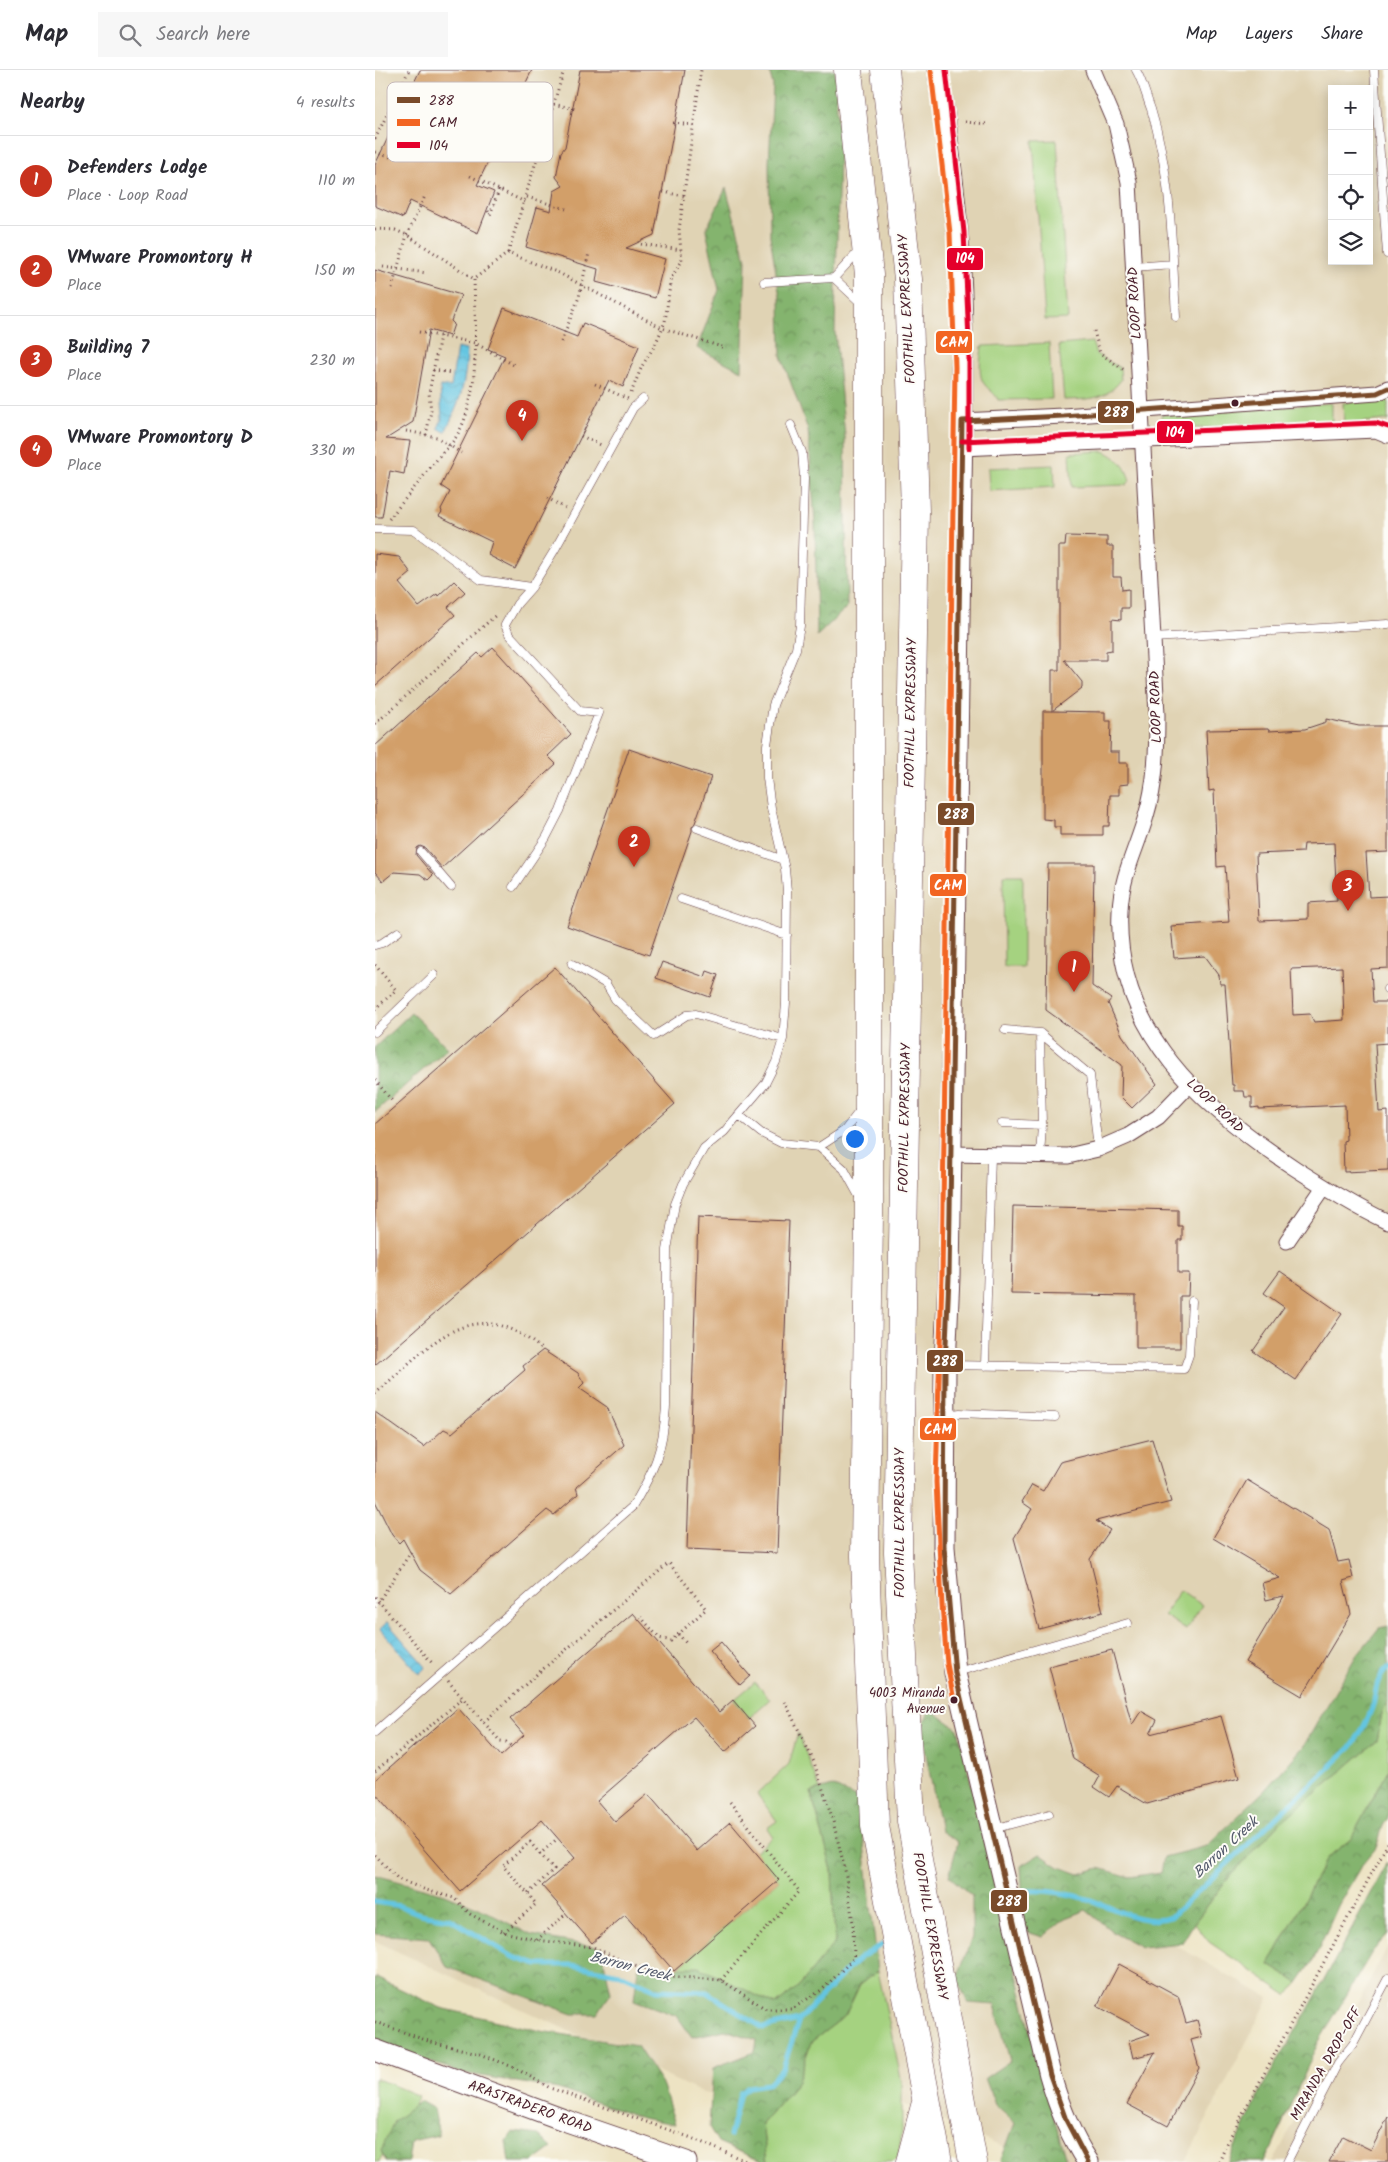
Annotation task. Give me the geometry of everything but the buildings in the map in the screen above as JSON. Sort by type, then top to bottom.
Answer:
[{"type":"highway","points":[[848,70],[869,275],[869,1214],[865,1556],[875,1826],[939,2162]]},
{"type":"highway","name":"FOOTHILL EXPRESSWAY","points":[[887,77],[907,279],[915,512],[898,1552],[911,1821],[973,2162]]},
{"type":"highway","points":[[910,2162],[927,2100]]},
{"type":"street","points":[[938,70],[950,155],[962,317],[962,448],[943,1548],[955,1673],[991,1829],[1053,2085],[1073,2139],[1088,2162]]},
{"type":"street","name":"LOOP ROAD","points":[[1096,71],[1117,124],[1129,182],[1157,715],[1155,772],[1146,817],[1127,869],[1120,910],[1122,956],[1131,991],[1143,1023],[1167,1060],[1242,1132],[1341,1198],[1388,1222]]},
{"type":"street","points":[[962,421],[1377,392],[1388,388]]},
{"type":"street","points":[[962,448],[1376,430],[1388,435]]},
{"type":"street","points":[[950,1154],[1068,1156],[1098,1149],[1128,1136],[1158,1117],[1191,1084]]},
{"type":"street","points":[[1287,1241],[1324,1187]]},
{"type":"street","name":"ARASTRADERO ROAD","points":[[375,2050],[564,2120],[687,2162]]},
{"type":"street","name":"ARASTRADERO ROAD","points":[[375,2064],[645,2162]]},
{"type":"lane","points":[[1136,70],[1142,80],[1157,129],[1166,172],[1176,317]]},
{"type":"lane","points":[[1374,70],[1387,254]]},
{"type":"lane","points":[[764,282],[834,278],[866,244]]},
{"type":"lane","points":[[1133,266],[1173,264]]},
{"type":"lane","points":[[834,278],[869,310]]},
{"type":"lane","points":[[513,887],[546,838],[561,811],[599,713],[580,711],[509,634],[505,625],[508,618],[532,587],[633,408],[643,399]]},
{"type":"lane","points":[[375,1732],[487,1631],[633,1506],[653,1473],[665,1428],[667,1250],[675,1204],[683,1184],[704,1148],[724,1132],[765,1084],[783,1039],[786,1003],[787,891],[783,860],[771,808],[767,778],[767,745],[773,705],[796,649],[800,626],[804,478],[802,452],[791,425]]},
{"type":"lane","points":[[378,529],[413,530],[481,580],[532,587]]},
{"type":"lane","points":[[1153,638],[1388,624]]},
{"type":"lane","points":[[697,828],[783,860]]},
{"type":"lane","points":[[421,852],[451,887]]},
{"type":"lane","points":[[681,899],[787,935]]},
{"type":"lane","points":[[375,945],[383,943],[398,932]]},
{"type":"lane","points":[[572,964],[606,984],[615,999],[654,1036],[687,1015],[696,1014],[783,1039]]},
{"type":"lane","points":[[375,1032],[434,975]]},
{"type":"lane","points":[[1005,1030],[1040,1033],[1090,1075],[1098,1149]]},
{"type":"lane","points":[[1040,1033],[1042,1125],[1040,1156]]},
{"type":"lane","points":[[819,1148],[845,1130],[868,1099]]},
{"type":"lane","points":[[739,1115],[761,1133],[781,1143],[819,1148],[844,1169],[869,1214]]},
{"type":"lane","points":[[1002,1123],[1042,1125]]},
{"type":"lane","points":[[985,1366],[991,1155]]},
{"type":"lane","points":[[945,1365],[1184,1369],[1189,1355],[1192,1301]]},
{"type":"lane","points":[[944,1415],[960,1413],[1055,1417]]},
{"type":"lane","points":[[955,1673],[1128,1624]]},
{"type":"lane","points":[[991,1829],[1049,1814]]},
{"type":"lane","name":"MIRANDA DROP-OFF","points":[[1287,2162],[1338,2063],[1353,2044],[1388,1978]]},
{"type":"path","points":[[403,82],[409,70]]},
{"type":"path","points":[[553,111],[564,70]]},
{"type":"path","points":[[662,328],[669,302],[671,278],[682,261],[679,230],[701,70]]},
{"type":"path","points":[[555,104],[576,109]]},
{"type":"path","points":[[375,139],[387,114]]},
{"type":"path","points":[[965,122],[987,124]]},
{"type":"path","points":[[673,123],[693,125]]},
{"type":"path","points":[[375,152],[387,156]]},
{"type":"path","points":[[474,279],[508,254],[538,162]]},
{"type":"path","points":[[470,176],[525,202]]},
{"type":"path","points":[[488,212],[490,215],[499,190]]},
{"type":"path","points":[[663,192],[683,196]]},
{"type":"path","points":[[393,288],[407,235],[425,196]]},
{"type":"path","points":[[527,197],[567,209]]},
{"type":"path","points":[[375,229],[395,230],[407,235],[474,279]]},
{"type":"path","points":[[641,244],[681,250]]},
{"type":"path","points":[[561,342],[582,285],[589,253]]},
{"type":"path","points":[[508,254],[559,272],[662,328],[725,348]]},
{"type":"path","points":[[383,267],[427,273]]},
{"type":"path","points":[[378,529],[451,445],[463,420],[472,392],[475,367],[474,279]]},
{"type":"path","points":[[1094,331],[1100,353],[1120,365],[1126,375]]},
{"type":"path","points":[[419,332],[475,343],[514,365]]},
{"type":"path","points":[[426,435],[431,411],[429,393],[440,336]]},
{"type":"path","points":[[433,370],[451,373]]},
{"type":"path","points":[[595,384],[627,399]]},
{"type":"path","points":[[406,431],[437,437],[461,453]]},
{"type":"path","points":[[581,436],[601,445]]},
{"type":"path","points":[[547,498],[565,508]]},
{"type":"path","points":[[375,724],[501,611]]},
{"type":"path","points":[[375,965],[396,990],[375,1009]]},
{"type":"path","points":[[375,1080],[393,1102]]},
{"type":"path","points":[[375,1394],[439,1338],[455,1329],[481,1322],[507,1328],[529,1339],[543,1350]]},
{"type":"path","points":[[375,1607],[411,1552]]},
{"type":"path","points":[[484,1722],[536,1675],[669,1563],[706,1609],[671,1641],[656,1637],[641,1617]]},
{"type":"path","points":[[375,1597],[433,1664]]},
{"type":"path","points":[[678,1634],[688,1645]]},
{"type":"path","points":[[448,1680],[500,1741],[506,1742],[512,1747]]},
{"type":"path","points":[[375,1771],[463,1698]]},
{"type":"path","points":[[375,1855],[398,1879],[454,1898],[470,1914],[504,1932],[537,1940],[593,1947],[623,1961],[667,1976],[721,1980],[766,2009],[792,2009],[823,1989],[854,1958],[853,1923],[847,1879],[832,1817],[814,1762],[785,1702]]},
{"type":"path","points":[[411,1742],[415,1745]]},
{"type":"path","points":[[721,1980],[799,1891],[730,1802]]},
{"type":"path","points":[[540,1854],[558,1838]]},
{"type":"path","points":[[504,1932],[536,1904],[503,1866],[530,1842],[554,1869],[528,1894]]},
{"type":"path","points":[[1219,2162],[1228,2141],[1388,1843]]},
{"type":"path","points":[[537,1940],[566,1914]]},
{"type":"path","points":[[375,2022],[431,2042],[479,2053],[515,2068],[550,2088],[689,2137],[748,2162]]},
{"type":"shaded area","points":[[375,70],[1388,70],[1388,1651],[1255,1825],[1127,1918],[1269,1998],[1185,2162],[1040,2162],[835,2075],[783,2114],[696,2090],[375,1941]]},
{"type":"shaded area","points":[[1388,1946],[1388,2162],[1273,2162]]},
{"type":"green space","points":[[769,70],[835,70],[839,150],[835,332],[845,436],[847,607],[817,636],[815,523],[808,430],[781,356],[780,297],[770,236],[769,163],[773,85]]},
{"type":"green space","points":[[1057,140],[1068,319],[1045,320],[1033,141]]},
{"type":"green space","points":[[726,188],[746,260],[742,371],[697,348],[719,290],[706,230]]},
{"type":"green space","points":[[1092,342],[1096,354],[1120,368],[1121,380],[1109,392],[1095,398],[1064,400],[1059,345]]},
{"type":"green space","points":[[1049,343],[1052,399],[998,400],[985,385],[981,377],[980,367],[982,346]]},
{"type":"green space","points":[[1388,396],[1388,421],[1344,424],[1343,403],[1384,399]]},
{"type":"green space","points":[[1332,403],[1332,421],[1162,430],[1161,415]]},
{"type":"green space","points":[[1104,451],[1121,463],[1130,481],[1126,485],[1072,487],[1070,453]]},
{"type":"green space","points":[[1054,465],[1055,487],[989,491],[988,468]]},
{"type":"green space","points":[[1003,875],[1023,875],[1023,967],[1004,967]]},
{"type":"green space","points":[[411,1013],[448,1048],[375,1112],[375,1047]]},
{"type":"green space","points":[[1180,1590],[1202,1605],[1186,1630],[1164,1615]]},
{"type":"green space","points":[[1388,1626],[1388,1700],[1382,1713],[1377,1741],[1281,1822],[1231,1875],[1194,1923],[1182,1943],[1141,1947],[1114,1933],[1086,1910],[1065,1918],[1043,1937],[1024,1931],[1021,1866],[1040,1854],[1059,1867],[1079,1874],[1099,1868],[1130,1877],[1161,1872],[1164,1857],[1207,1846],[1264,1791],[1303,1747],[1356,1656],[1379,1628]]},
{"type":"green space","points":[[755,1682],[770,1699],[749,1718],[734,1700]]},
{"type":"green space","points":[[1388,1700],[1388,1770],[1351,1839],[1327,1858],[1269,1965],[1298,1983],[1287,1995],[1209,1942],[1194,1923],[1231,1875],[1281,1822],[1377,1741],[1382,1713]]},
{"type":"green space","points":[[930,1709],[958,1729],[1040,2070],[1065,2156],[1065,2162],[1002,2162],[1001,2160],[1015,2123],[995,2105],[985,2078],[1010,2061],[995,2005],[968,2003],[957,1979],[972,1937],[972,1896],[949,1876],[958,1842],[941,1831],[921,1729]]},
{"type":"green space","points":[[798,1733],[820,1789],[811,1792],[832,1870],[835,1943],[800,1985],[776,2005],[699,1968],[674,1971],[779,1880],[755,1852],[773,1837],[767,1828],[777,1821],[757,1794],[789,1764]]},
{"type":"green space","points":[[1388,1770],[1388,1818],[1384,1823],[1376,1848],[1361,1866],[1339,1904],[1313,1961],[1298,1983],[1269,1965],[1327,1858],[1351,1839]]},
{"type":"green space","points":[[833,1786],[859,1799],[878,1971],[860,1984],[845,2016],[811,2042],[797,2083],[762,2124],[767,2162],[763,2162],[718,2142],[709,2127],[713,2068],[755,2052],[757,2040],[725,2030],[692,2037],[677,2016],[634,2000],[638,1968],[699,1967],[776,2005],[800,1985],[835,1942],[832,1870],[811,1792]]},
{"type":"green space","points":[[1388,1862],[1388,1934],[1372,1952],[1318,2043],[1264,2162],[1228,2162],[1264,2084],[1309,2008]]},
{"type":"green space","points":[[375,1875],[445,1894],[479,1908],[531,1935],[601,1948],[611,1993],[597,2014],[573,2014],[447,1967],[429,1938],[375,1934]]},
{"type":"green space","points":[[878,1971],[902,2083],[902,2132],[898,2158],[892,2162],[767,2162],[762,2124],[797,2083],[811,2042],[845,2016],[860,1984]]},
{"type":"green space","points":[[375,1977],[441,2008],[541,2031],[637,2046],[663,2086],[675,2124],[641,2118],[558,2089],[463,2073],[375,2044]]},
{"type":"green space","points":[[375,2078],[419,2096],[379,2162],[375,2162]]},
{"type":"green space","points":[[420,2101],[434,2109],[439,2135],[411,2141],[408,2162],[386,2162],[381,2151],[394,2121]]},
{"type":"green space","points":[[513,2132],[539,2135],[552,2148],[533,2162],[509,2162],[506,2142]]},
{"type":"water","points":[[457,348],[467,350],[464,383],[455,412],[445,432],[438,428],[442,419],[440,386],[451,387]]},
{"type":"water","points":[[387,1622],[426,1667],[419,1674],[380,1629]]},
{"type":"waterway","name":"Barron Creek","points":[[1014,1892],[1042,1891],[1060,1893],[1097,1902],[1128,1915],[1149,1920],[1171,1917],[1351,1747],[1370,1713],[1378,1682],[1388,1668]]},
{"type":"waterway","name":"Barron Creek","points":[[375,1902],[400,1906],[420,1914],[450,1919],[513,1957],[538,1965],[572,1965],[620,1974],[657,1990],[707,1992],[763,2028],[799,2020],[851,1966],[861,1957],[882,1945]]},
{"type":"waterway","points":[[730,2136],[740,2093],[748,2087],[768,2084],[783,2068],[799,2020]]},
{"type":"transit line","name":"104","points":[[946,70],[964,232],[969,340],[969,448]]},
{"type":"transit line","name":"CAM","points":[[931,71],[950,233],[955,367],[942,1277],[936,1482],[942,1605],[947,1664],[954,1700]]},
{"type":"transit line","name":"288","points":[[1088,2162],[1066,2120],[1050,2075],[955,1673],[944,1547],[945,1365],[949,1277],[962,421],[1063,416],[1377,393],[1388,388]]},
{"type":"transit line","name":"104","points":[[962,441],[1376,423],[1388,427]]},
{"type":"place","name":"VMware Promontory D","points":[[522,441]]},
{"type":"place","name":"VMware Promontory H","points":[[634,867]]},
{"type":"place","name":"Building 7","points":[[1348,911]]},
{"type":"place","name":"Defenders Lodge","points":[[1074,992]]},
{"type":"place","name":"4003 Miranda Avenue","points":[[954,1700]]}]
